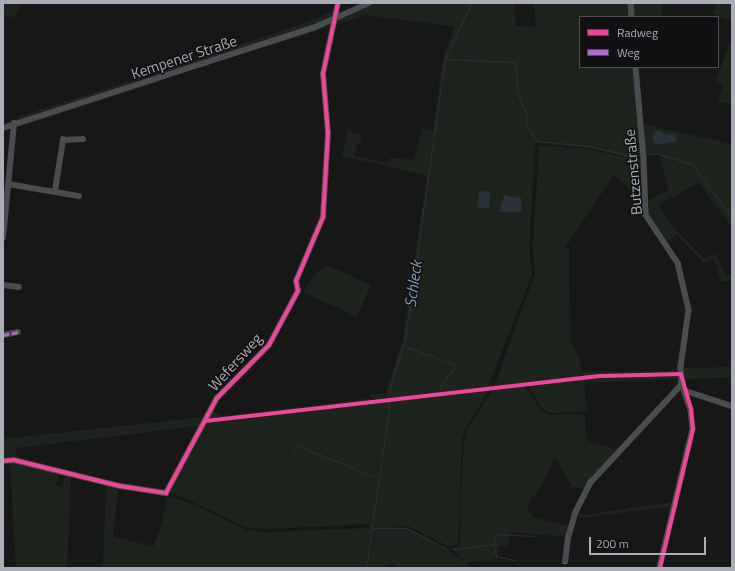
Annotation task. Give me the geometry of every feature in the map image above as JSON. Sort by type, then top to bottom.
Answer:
[{"type":"street","points":[[333,20],[338,3]]},
{"type":"street","name":"Kempener Straße","points":[[3,128],[333,20],[369,3]]},
{"type":"street","points":[[631,3],[632,16]]},
{"type":"street","name":"Wefersweg","points":[[3,461],[14,460],[120,486],[166,493],[217,398],[269,345],[298,291],[296,281],[323,217],[328,133],[323,74],[333,20]]},
{"type":"street","name":"Butzenstraße","points":[[636,68],[644,158],[646,216],[678,263],[689,310],[681,367],[682,384],[686,391],[692,416],[690,447],[660,568]]},
{"type":"street","points":[[3,238],[14,124]]},
{"type":"street","points":[[55,191],[63,140],[83,139]]},
{"type":"street","points":[[8,184],[79,196]]},
{"type":"street","points":[[3,285],[19,287]]},
{"type":"street","points":[[3,335],[18,332]]},
{"type":"street","points":[[565,562],[568,538],[575,513],[591,482],[682,384]]},
{"type":"street","points":[[686,391],[732,406]]},
{"type":"shaded area","points":[[3,3],[21,3],[14,18],[3,14]]},
{"type":"shaded area","points":[[374,3],[514,3],[516,26],[536,27],[534,3],[628,3],[630,16],[579,16],[579,68],[634,68],[642,156],[629,157],[587,148],[538,143],[535,145],[529,248],[532,274],[489,384],[492,384],[491,387],[391,399],[490,389],[466,427],[462,441],[458,544],[448,546],[408,526],[373,527],[402,527],[424,535],[466,562],[451,548],[457,547],[461,542],[460,509],[464,441],[468,428],[493,389],[525,386],[541,411],[550,415],[581,414],[585,416],[586,440],[618,450],[584,490],[571,486],[555,457],[542,484],[534,497],[532,496],[527,510],[533,515],[532,517],[569,526],[566,537],[511,532],[507,546],[499,545],[497,559],[467,562],[469,568],[395,568],[395,563],[385,566],[385,568],[103,568],[106,483],[117,486],[118,490],[113,536],[153,547],[162,523],[167,498],[171,496],[247,530],[267,532],[369,528],[369,524],[267,529],[248,528],[169,491],[211,411],[223,416],[374,398],[368,395],[386,393],[403,338],[427,175],[342,156],[348,127],[352,132],[362,134],[360,143],[357,143],[354,156],[388,163],[390,158],[414,160],[422,128],[433,131],[443,58],[455,27],[367,15],[334,25],[335,21]]},
{"type":"shaded area","points":[[632,3],[662,3],[662,16],[632,16]]},
{"type":"shaded area","points":[[717,3],[732,5],[732,21],[712,14]]},
{"type":"shaded area","points":[[335,10],[333,18],[310,27],[142,80],[170,68],[302,24]]},
{"type":"shaded area","points":[[331,24],[331,26],[161,80],[162,79]]},
{"type":"shaded area","points":[[732,37],[732,103],[718,102],[723,84],[715,82]]},
{"type":"shaded area","points":[[141,77],[136,83],[3,126],[16,118]]},
{"type":"shaded area","points":[[155,81],[160,82],[18,127],[18,126]]},
{"type":"shaded area","points":[[643,124],[732,144],[732,227],[699,183],[658,205],[677,231],[704,258],[716,254],[726,276],[732,273],[732,278],[726,282],[721,281],[714,259],[704,263],[677,235],[667,242],[647,214],[647,201],[669,190],[659,155],[646,155]]},
{"type":"shaded area","points":[[658,130],[667,135],[674,134],[677,141],[656,145],[652,135]]},
{"type":"shaded area","points":[[539,145],[586,149],[642,160],[643,189],[633,192],[614,175],[565,248],[569,249],[570,341],[578,355],[582,372],[668,371],[678,367],[680,379],[584,383],[587,411],[551,413],[542,409],[528,386],[583,377],[494,387],[535,274],[533,249]]},
{"type":"shaded area","points":[[479,191],[490,192],[489,209],[477,207]]},
{"type":"shaded area","points":[[504,195],[522,199],[521,212],[500,212]]},
{"type":"shaded area","points":[[329,266],[371,285],[357,317],[303,292],[319,270]]},
{"type":"shaded area","points":[[732,367],[732,377],[696,379],[684,379],[682,368]]},
{"type":"shaded area","points":[[204,417],[199,426],[16,448],[15,459],[3,459],[3,439]]},
{"type":"shaded area","points":[[10,462],[59,473],[56,485],[62,487],[65,474],[71,475],[67,568],[16,568]]},
{"type":"shaded area","points":[[673,502],[671,506],[582,518],[577,515],[578,513],[584,515]]},
{"type":"waterway","name":"Schleck","points":[[366,568],[389,409],[388,394],[405,339],[445,59],[471,3]]},
{"type":"waterway","points":[[445,59],[515,62],[518,95],[526,113],[527,126],[537,141],[590,146],[627,155],[641,155]]},
{"type":"waterway","points":[[646,154],[659,154],[692,164],[732,217]]},
{"type":"waterway","points":[[404,346],[456,365],[438,389]]},
{"type":"waterway","points":[[293,453],[296,445],[379,478]]},
{"type":"waterway","points":[[372,528],[406,528],[449,550]]},
{"type":"waterway","points":[[452,549],[494,544],[496,534],[534,536]]},
{"type":"waterway","points":[[494,544],[496,556],[514,560]]},
{"type":"marked path","points":[[3,335],[18,332]]},
{"type":"cycle path","points":[[3,461],[14,460],[120,486],[166,493],[217,398],[269,345],[298,291],[296,281],[323,217],[328,133],[323,74],[338,3]]},
{"type":"cycle path","points":[[205,421],[601,376],[681,374],[691,410],[693,429],[660,568]]}]
